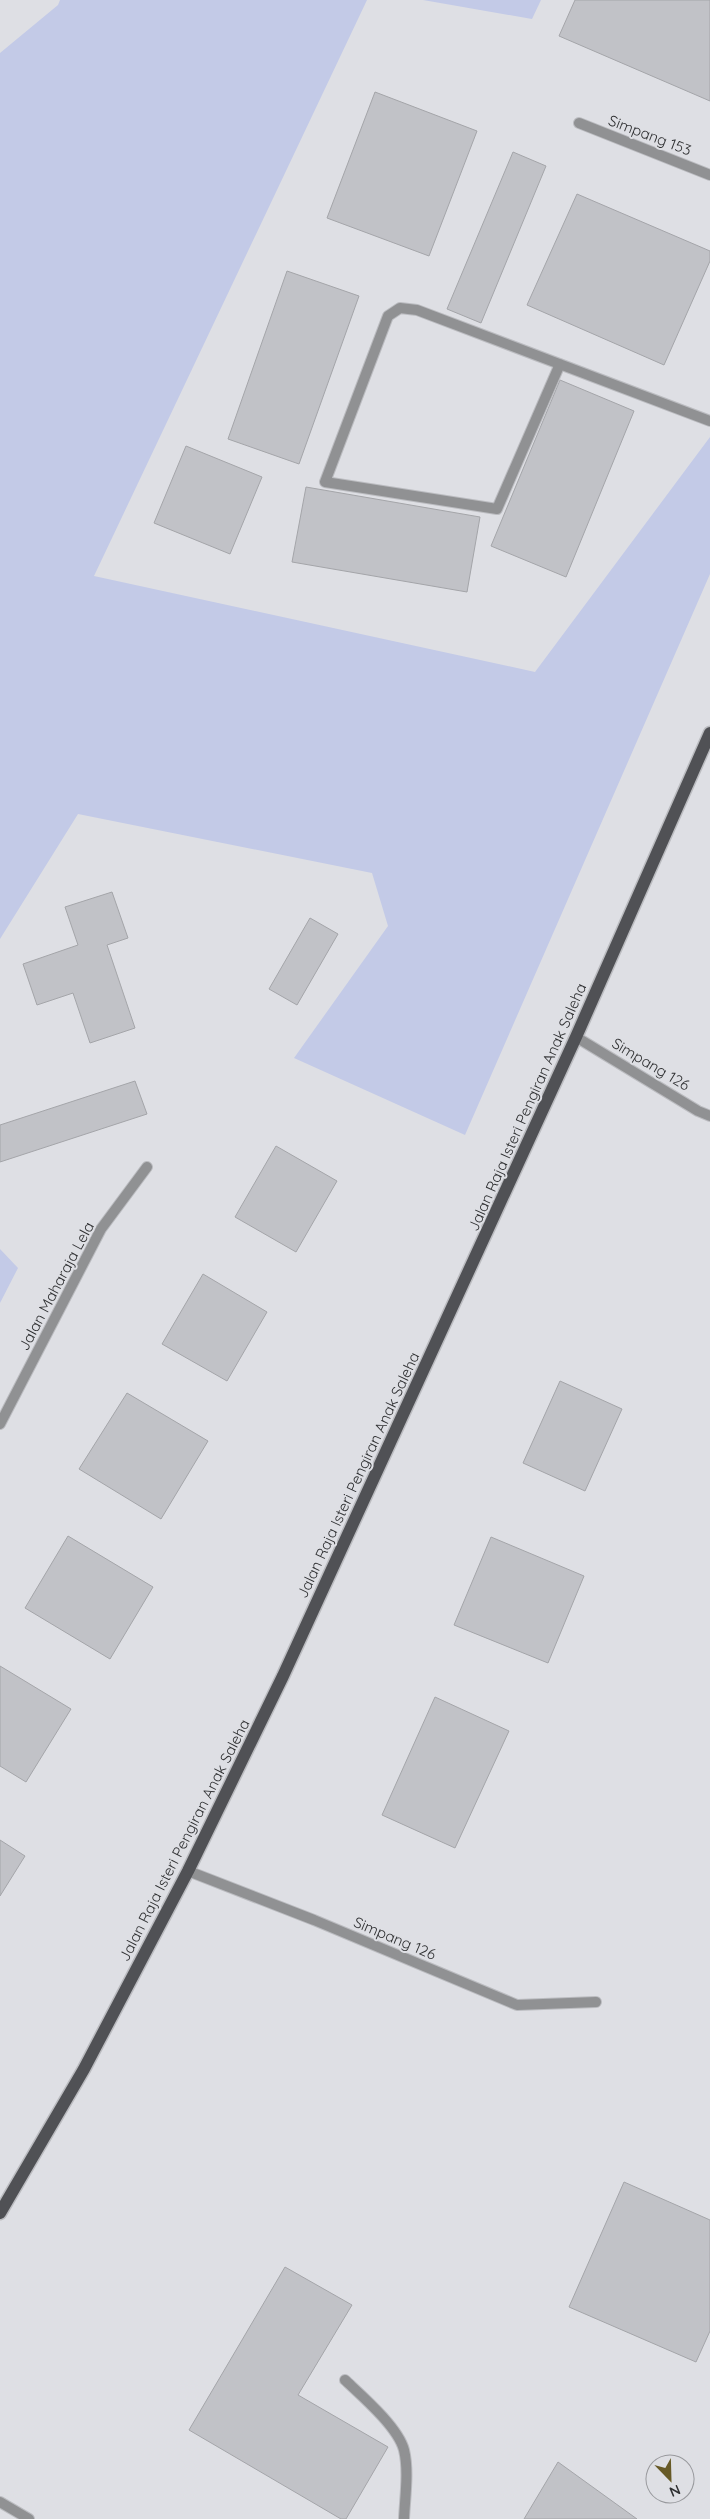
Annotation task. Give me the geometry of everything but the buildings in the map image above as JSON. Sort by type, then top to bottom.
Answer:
[{"type":"main road","name":"Jalan Raja Isteri Pengiran Anak Saleha","points":[[0,2213],[84,2070],[188,1871],[284,1676],[576,1037],[710,733]]},
{"type":"street","name":"Simpang 153","points":[[579,123],[710,175]]},
{"type":"street","points":[[560,364],[497,509],[325,482],[388,316],[400,308],[417,310],[560,364],[710,421]]},
{"type":"street","name":"Simpang 126","points":[[576,1037],[698,1111],[710,1116]]},
{"type":"street","name":"Jalan Maharaja Lela","points":[[0,1424],[101,1229],[147,1167]]},
{"type":"street","name":"Simpang 126","points":[[188,1871],[324,1924],[517,2005],[596,2002]]},
{"type":"street","points":[[345,2380],[386,2420],[404,2449],[406,2481],[404,2519]]},
{"type":"street","points":[[0,2502],[29,2519]]},
{"type":"shaded area","points":[[60,0],[367,0],[94,576],[535,672],[710,437],[710,574],[465,1135],[294,1058],[388,926],[372,873],[78,814],[0,939],[0,53],[58,5]]},
{"type":"shaded area","points":[[423,0],[541,0],[532,19]]},
{"type":"shaded area","points":[[0,1249],[18,1268],[0,1303]]}]
